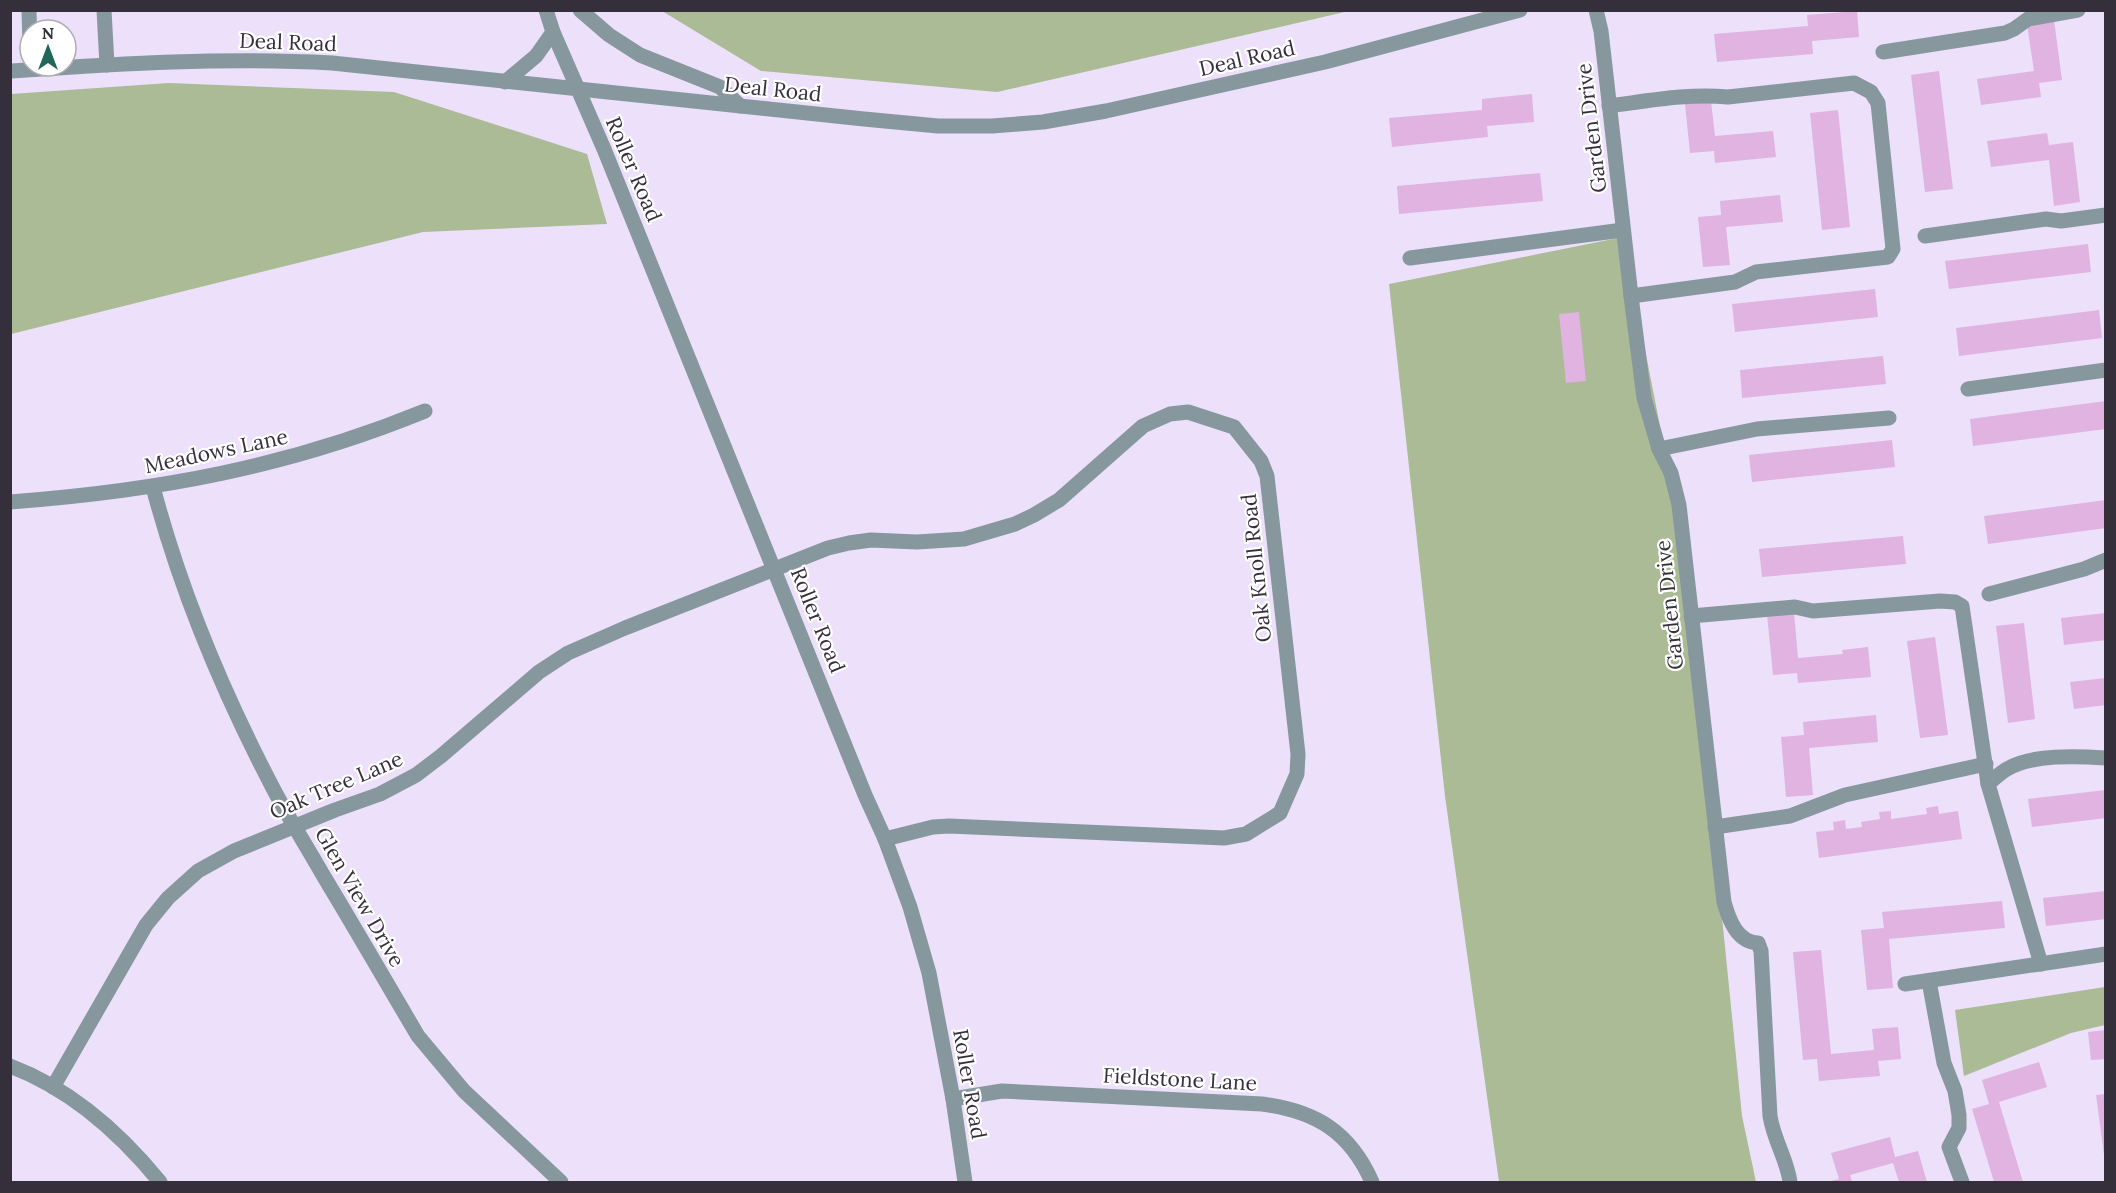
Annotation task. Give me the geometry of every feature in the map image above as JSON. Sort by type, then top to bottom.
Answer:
[{"type":"street","points":[[104,10],[107,65]]},
{"type":"street","name":"Roller Road","points":[[546,10],[576,89],[604,149],[775,569],[860,784],[885,839],[910,907],[929,973],[953,1099],[965,1182]]},
{"type":"street","points":[[580,10],[609,35],[640,55],[720,87],[740,106]]},
{"type":"street","name":"Deal Road","points":[[78,66],[278,60],[363,66],[938,126],[992,126],[1043,122],[1106,111],[1325,62],[1520,10]]},
{"type":"street","name":"Garden Drive","points":[[1596,10],[1601,31],[1644,398],[1659,449],[1671,473],[1679,505],[1724,902],[1729,919],[1741,937],[1750,943],[1758,943],[1761,951],[1770,1116],[1773,1134],[1790,1182]]},
{"type":"street","points":[[1883,52],[2005,33],[2028,19],[2078,10]]},
{"type":"street","points":[[506,82],[536,56],[553,32]]},
{"type":"street","points":[[1609,106],[1688,96],[1728,97],[1854,83],[1871,92],[1878,103],[1893,249],[1888,257],[1756,272],[1735,282],[1631,296]]},
{"type":"street","points":[[1925,236],[2046,219],[2061,221],[2106,215]]},
{"type":"street","points":[[1410,258],[1623,230]]},
{"type":"street","points":[[1968,389],[2106,370]]},
{"type":"street","name":"Meadows Lane","points":[[10,502],[79,497],[212,477],[377,431],[425,411]]},
{"type":"street","name":"Oak Knoll Road","points":[[775,569],[828,548],[849,543],[871,540],[917,542],[964,539],[1015,524],[1059,500],[1143,426],[1170,414],[1188,412],[1234,426],[1264,468],[1267,476],[1298,754],[1297,774],[1280,813],[1246,834],[1224,838],[933,826],[885,839]]},
{"type":"street","points":[[1659,449],[1757,429],[1889,418]]},
{"type":"street","name":"Glen View Drive","points":[[153,487],[186,596],[248,740],[295,826],[418,1036],[464,1092],[561,1182]]},
{"type":"street","points":[[1989,594],[2084,569],[2106,560]]},
{"type":"street","name":"Oak Tree Lane","points":[[53,1087],[146,925],[168,898],[198,870],[234,851],[380,794],[416,775],[539,672],[568,653],[775,569]]},
{"type":"street","points":[[1691,616],[1795,607],[1813,611],[1955,602],[1962,606],[1988,784],[2041,964]]},
{"type":"street","points":[[1988,784],[2007,769],[2025,761],[2106,758]]},
{"type":"street","points":[[1715,827],[1791,816],[1845,795],[1986,764]]},
{"type":"street","points":[[1905,984],[2106,954]]},
{"type":"street","points":[[1929,981],[1944,1063],[1955,1091],[1959,1115],[1959,1128],[1949,1147],[1962,1182]]},
{"type":"street","points":[[10,1066],[53,1087],[104,1122],[160,1182]]},
{"type":"street","name":"Fieldstone Lane","points":[[953,1099],[1002,1092],[1286,1107],[1306,1113],[1337,1132],[1353,1148],[1365,1165],[1372,1182]]},
{"type":"green space","points":[[662,11],[1349,11],[997,92],[761,71]]},
{"type":"green space","points":[[169,83],[394,92],[587,154],[607,224],[423,232],[11,334],[11,94]]},
{"type":"green space","points":[[1623,237],[1686,559],[1742,1116],[1756,1182],[1499,1182],[1445,796],[1389,284]]},
{"type":"green space","points":[[2105,987],[2105,1025],[2071,1033],[1964,1076],[1955,1010]]},
{"type":"building","points":[[1857,11],[1859,37],[1812,41],[1813,54],[1717,62],[1714,34],[1808,26],[1807,15]]},
{"type":"building","points":[[2054,20],[2062,80],[2039,83],[2041,97],[1981,105],[1977,79],[2034,71],[2027,24]]},
{"type":"building","points":[[1939,71],[1953,189],[1925,192],[1911,75]]},
{"type":"building","points":[[1532,94],[1534,122],[1487,126],[1488,137],[1392,147],[1389,118],[1482,110],[1482,99]]},
{"type":"building","points":[[1711,101],[1715,136],[1773,131],[1776,157],[1715,163],[1714,151],[1690,153],[1685,104]]},
{"type":"building","points":[[1838,110],[1850,227],[1822,230],[1810,113]]},
{"type":"building","points":[[2047,133],[2049,145],[2073,142],[2080,202],[2054,206],[2049,160],[1991,167],[1987,141]]},
{"type":"building","points":[[1540,173],[1543,201],[1399,214],[1397,186]]},
{"type":"building","points":[[1780,195],[1783,222],[1726,227],[1730,265],[1703,267],[1698,217],[1721,215],[1720,201]]},
{"type":"building","points":[[2088,244],[2091,272],[1949,289],[1945,261]]},
{"type":"building","points":[[1875,289],[1878,317],[1735,332],[1732,304]]},
{"type":"building","points":[[2099,310],[2102,338],[1959,356],[1956,328]]},
{"type":"building","points":[[1579,312],[1586,381],[1566,383],[1559,314]]},
{"type":"building","points":[[1883,356],[1886,384],[1742,398],[1740,370]]},
{"type":"building","points":[[2106,401],[2106,429],[1973,446],[1970,419]]},
{"type":"building","points":[[1892,440],[1895,467],[1752,482],[1749,455]]},
{"type":"building","points":[[2106,500],[2106,528],[1988,544],[1984,516]]},
{"type":"building","points":[[1903,536],[1906,564],[1762,577],[1759,549]]},
{"type":"building","points":[[1794,612],[1798,658],[1843,654],[1842,650],[1868,647],[1871,677],[1798,683],[1797,673],[1773,675],[1767,614]]},
{"type":"building","points":[[2106,613],[2106,640],[2064,645],[2061,618]]},
{"type":"building","points":[[2024,623],[2035,719],[2008,723],[1996,626]]},
{"type":"building","points":[[1935,637],[1948,735],[1920,738],[1907,641]]},
{"type":"building","points":[[2106,678],[2106,705],[2074,709],[2070,682]]},
{"type":"building","points":[[1876,715],[1878,742],[1809,748],[1813,795],[1786,797],[1781,737],[1804,735],[1803,722]]},
{"type":"building","points":[[2106,790],[2106,818],[2032,827],[2028,799]]},
{"type":"building","points":[[1938,806],[1939,814],[1958,811],[1962,839],[1819,858],[1816,832],[1834,830],[1833,822],[1845,820],[1846,829],[1862,827],[1861,822],[1880,819],[1879,812],[1891,811],[1891,819],[1927,814],[1926,808]]},
{"type":"building","points":[[2106,891],[2106,919],[2046,926],[2043,898]]},
{"type":"building","points":[[2002,901],[2005,928],[1889,939],[1893,988],[1867,990],[1861,930],[1884,928],[1882,912]]},
{"type":"building","points":[[1821,950],[1831,1054],[1874,1050],[1872,1029],[1898,1027],[1901,1059],[1878,1061],[1880,1076],[1819,1081],[1817,1059],[1803,1060],[1793,952]]},
{"type":"building","points":[[2106,1030],[2106,1059],[2091,1060],[2088,1032]]},
{"type":"building","points":[[2039,1062],[2047,1087],[1999,1102],[2023,1182],[1994,1182],[1972,1109],[1989,1104],[1982,1080]]},
{"type":"building","points":[[2106,1094],[2106,1155],[2104,1155],[2096,1095]]},
{"type":"building","points":[[1890,1137],[1895,1157],[1918,1151],[1927,1182],[1899,1182],[1893,1163],[1850,1175],[1852,1182],[1827,1182],[1839,1179],[1831,1153]]}]
